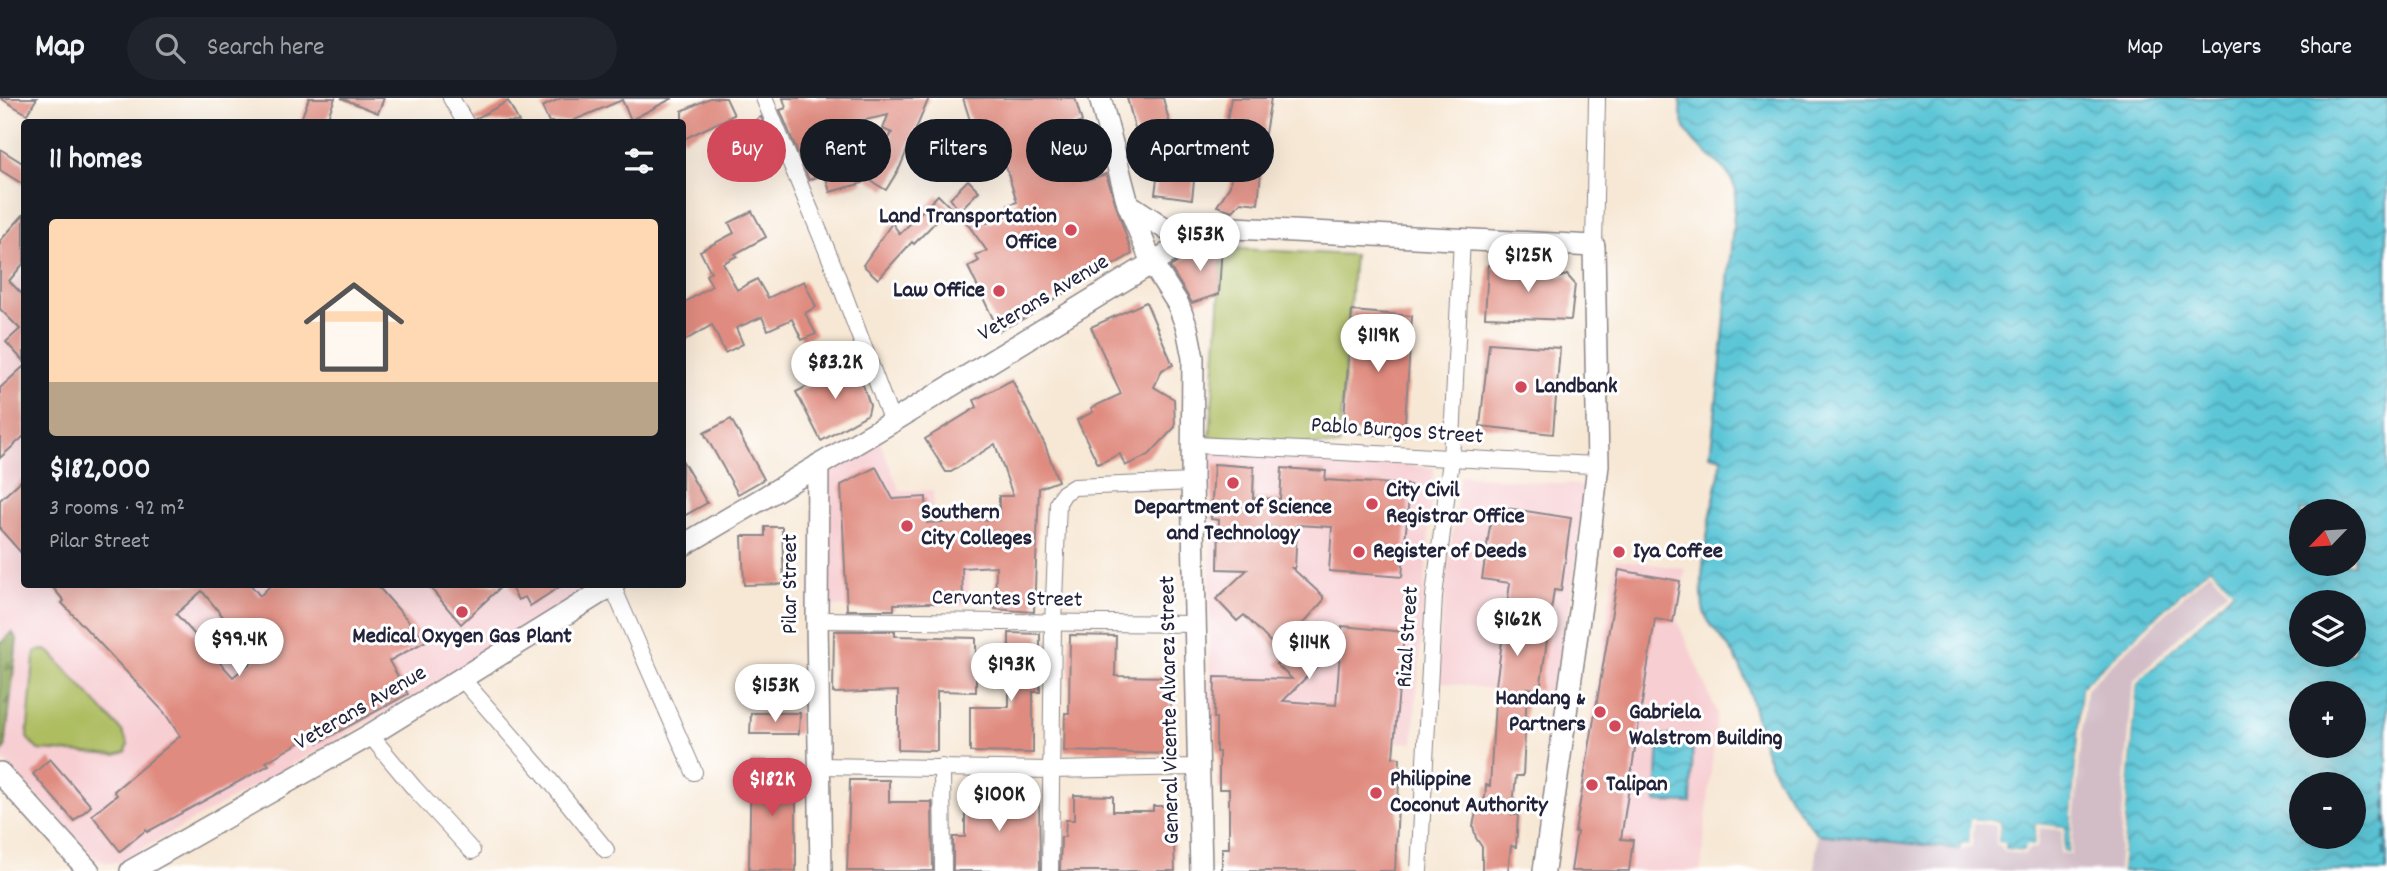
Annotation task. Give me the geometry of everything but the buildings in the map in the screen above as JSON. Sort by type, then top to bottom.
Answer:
[{"type":"main road","name":"General Vicente Alvarez Street","points":[[1100,98],[1128,204],[1152,264],[1178,304],[1187,328],[1193,358],[1192,482],[1201,871]]},
{"type":"main road","points":[[1128,204],[1186,242]]},
{"type":"main road","name":"Veterans Avenue","points":[[686,544],[892,422],[1201,233],[1234,228],[1594,246]]},
{"type":"main road","points":[[1544,871],[1598,465],[1594,246]]},
{"type":"main road","name":"Pilar Street","points":[[818,465],[817,620],[821,871]]},
{"type":"main road","name":"Veterans Avenue","points":[[131,871],[463,680],[608,588]]},
{"type":"main road","points":[[0,773],[89,871]]},
{"type":"street","points":[[451,98],[464,119]]},
{"type":"street","points":[[764,98],[833,265],[892,422]]},
{"type":"street","points":[[1594,246],[1597,98]]},
{"type":"street","name":"Rizal Street","points":[[1419,871],[1433,596],[1451,460],[1462,239]]},
{"type":"street","name":"Pablo Burgos Street","points":[[1193,444],[1451,460],[1598,465]]},
{"type":"street","points":[[1050,871],[1053,624],[1058,503],[1064,493],[1074,487],[1192,482]]},
{"type":"street","points":[[614,588],[694,772]]},
{"type":"street","name":"Cervantes Street","points":[[817,620],[1195,624]]},
{"type":"street","points":[[463,680],[606,849]]},
{"type":"street","points":[[370,735],[472,851]]},
{"type":"street","points":[[819,765],[1051,770],[1198,768]]},
{"type":"street","points":[[942,767],[943,871]]},
{"type":"shaded area","points":[[21,275],[21,588],[591,588],[469,665],[119,862],[105,863],[95,858],[0,757],[0,297]]},
{"type":"shaded area","name":"Southern City Colleges","points":[[879,440],[900,491],[933,490],[934,515],[987,513],[991,570],[968,570],[970,605],[827,607],[825,475]]},
{"type":"shaded area","points":[[1211,453],[1434,468],[1413,743],[1209,728]]},
{"type":"shaded area","points":[[1460,475],[1586,486],[1557,698],[1434,681]]},
{"type":"shaded area","points":[[1616,559],[1686,569],[1677,620],[1717,713],[1701,871],[1567,871]]},
{"type":"shaded area","points":[[2210,567],[2233,590],[2137,683],[2121,871],[1815,871],[1817,834],[1960,848],[1971,819],[2065,827],[2082,687]]},
{"type":"green space","points":[[1223,248],[1354,255],[1339,446],[1210,438]]},
{"type":"green space","points":[[12,632],[17,639],[5,749],[0,754],[0,644]]},
{"type":"green space","points":[[45,650],[51,653],[122,731],[128,744],[126,752],[116,755],[38,750],[27,738],[34,657],[37,651]]},
{"type":"water","points":[[1680,98],[2387,98],[2387,871],[2121,871],[2137,682],[2233,591],[2210,567],[2082,687],[2069,852],[2063,851],[2065,827],[2036,824],[2034,846],[2015,850],[1998,842],[2000,822],[1972,819],[1969,845],[1961,844],[1960,849],[1817,834],[1776,775],[1766,753],[1742,671],[1708,620],[1703,607],[1702,573],[1722,458],[1710,455],[1736,191],[1722,167],[1694,142],[1687,131]]},
{"type":"water","points":[[1659,735],[1693,737],[1691,803],[1656,802]]},
{"type":"pier","points":[[2210,567],[2233,590],[2137,683],[2121,871],[2118,871],[2133,681],[2228,590],[2210,571],[2086,689],[2071,854],[2060,853],[2062,830],[2039,828],[2037,848],[2029,849],[2025,854],[2004,852],[2001,846],[1996,845],[1996,825],[1974,823],[1972,846],[1960,852],[1961,844],[1969,844],[1971,819],[2000,822],[1998,842],[2005,843],[2005,849],[2025,851],[2026,845],[2034,846],[2036,824],[2065,827],[2063,851],[2069,852],[2082,687]]},
{"type":"ferry route","points":[[2387,752],[2384,855],[2387,869]]},
{"type":"place","name":"Land Transportation Office","points":[[1071,230]]},
{"type":"place","name":"Law Office","points":[[999,291]]},
{"type":"place","name":"Landbank","points":[[1521,387]]},
{"type":"place","name":"Department of Science and Technology","points":[[1233,483]]},
{"type":"place","name":"City Civil Registrar Office","points":[[1372,504]]},
{"type":"place","name":"Southern City Colleges","points":[[907,526]]},
{"type":"place","name":"Register of Deeds","points":[[1359,552]]},
{"type":"place","name":"Iya Coffee","points":[[1619,552]]},
{"type":"place","name":"Medical Oxygen Gas Plant","points":[[462,612]]},
{"type":"place","name":"Handang & Partners","points":[[1600,712]]},
{"type":"place","name":"Gabriela Walstrom Building","points":[[1615,726]]},
{"type":"place","name":"Talipan","points":[[1592,785]]},
{"type":"place","name":"Philippine Coconut Authority","points":[[1376,793]]}]
